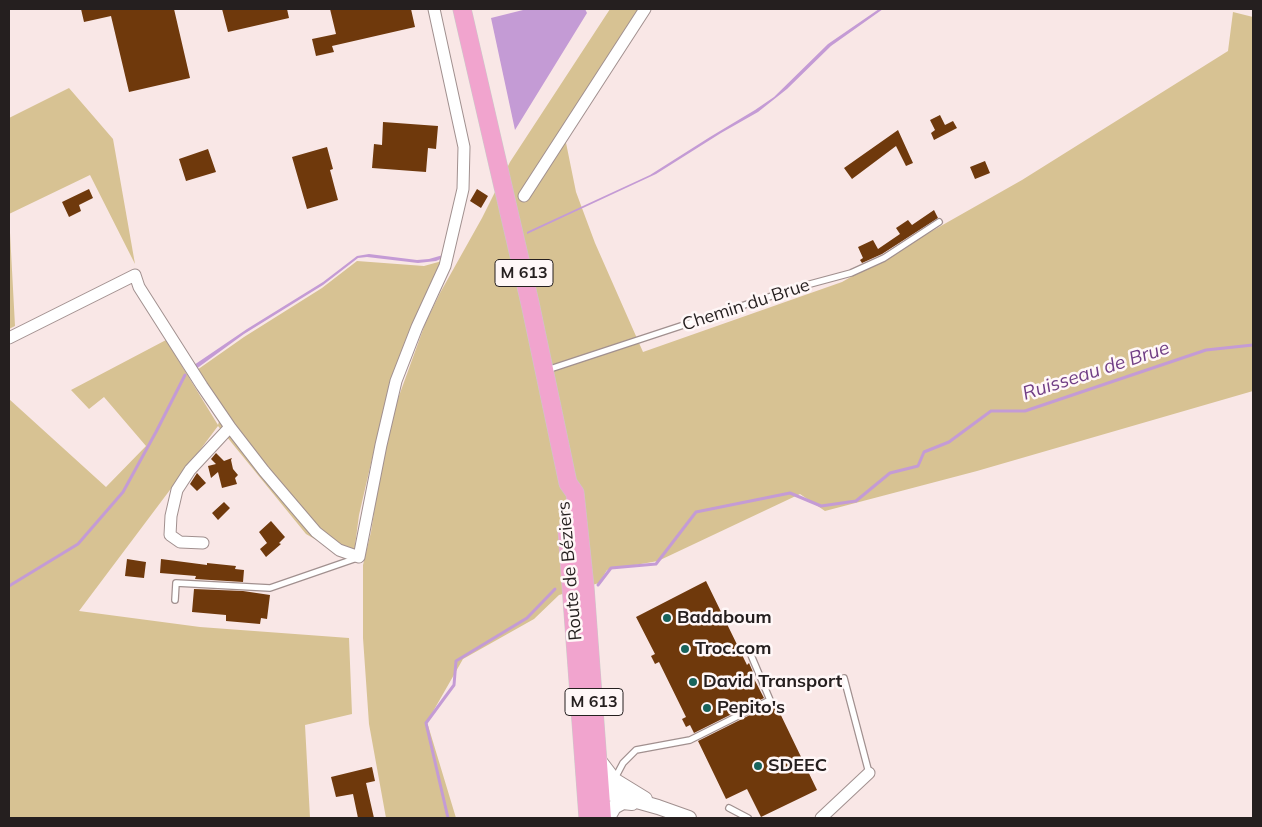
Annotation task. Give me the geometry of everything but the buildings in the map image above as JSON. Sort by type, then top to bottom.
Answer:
[{"type":"main road","name":"M 613","points":[[462,9],[545,370],[568,482]]},
{"type":"main road","name":"M 613","points":[[467,9],[475,64]]},
{"type":"main road","name":"Route de Béziers","points":[[568,482],[575,493],[585,587],[598,759],[605,799]]},
{"type":"main road","name":"Route de Béziers","points":[[568,482],[564,492],[580,694],[605,799]]},
{"type":"main road","name":"Route de Béziers","points":[[588,818],[605,799]]},
{"type":"street","points":[[9,338],[135,276],[143,294],[230,427],[270,478],[316,532],[339,550],[359,557],[381,445],[396,381],[417,327],[445,266],[463,189],[464,147],[434,9]]},
{"type":"street","points":[[524,196],[645,9]]},
{"type":"street","points":[[204,543],[180,542],[170,535],[177,490],[190,470],[230,427]]},
{"type":"street","points":[[821,818],[869,773]]},
{"type":"street","points":[[605,799],[658,807]]},
{"type":"street","points":[[605,799],[658,807],[689,818]]},
{"type":"lane","name":"Chemin du Brue","points":[[545,370],[799,287],[851,273],[884,258],[939,222]]},
{"type":"lane","points":[[175,600],[176,583],[270,588],[359,557]]},
{"type":"lane","points":[[605,799],[623,763],[636,750],[690,740],[770,700],[752,655]]},
{"type":"lane","points":[[844,678],[869,773]]},
{"type":"lane","points":[[730,808],[748,818]]},
{"type":"shaded area","points":[[527,9],[585,9],[587,13],[515,130],[491,18]]},
{"type":"shaded area","points":[[610,9],[640,9],[563,128],[576,192],[595,243],[643,352],[842,282],[1022,180],[1228,51],[1233,12],[1253,17],[1253,391],[977,471],[825,511],[800,494],[658,561],[607,570],[599,583],[559,595],[534,619],[463,659],[427,722],[456,818],[386,818],[369,724],[363,638],[363,565],[371,532],[381,466],[395,407],[425,324],[510,162]]},
{"type":"shaded area","points":[[879,9],[883,9],[831,46],[787,89],[758,112],[656,174],[527,234],[531,230],[650,175],[755,110],[774,97],[828,44]]},
{"type":"shaded area","points":[[69,88],[113,139],[135,264],[90,175],[9,214],[9,118]]},
{"type":"shaded area","points":[[9,214],[15,326],[9,329]]},
{"type":"shaded area","points":[[369,254],[417,260],[443,255],[443,258],[436,261],[418,263],[367,257],[358,258],[323,285],[244,334],[196,369],[194,365],[247,329],[323,282],[357,256]]},
{"type":"shaded area","points":[[357,261],[424,266],[442,261],[414,321],[390,381],[359,515],[353,561],[306,534],[218,426],[79,611],[200,627],[349,638],[352,714],[305,725],[310,818],[9,818],[9,399],[106,487],[146,446],[104,397],[89,409],[71,390],[166,340],[218,425],[223,409],[197,370],[244,337],[322,288]]},
{"type":"waterway","name":"Ruisseau de Brue","points":[[598,585],[611,568],[656,564],[696,512],[790,493],[821,506],[856,501],[890,473],[918,466],[924,452],[949,442],[991,411],[1025,411],[1206,350],[1253,345]]},
{"type":"waterway","points":[[9,586],[78,544],[123,492],[185,375]]},
{"type":"waterway","name":"Ruisseau de Brue","points":[[448,818],[426,723],[454,685],[456,661],[527,618],[555,589]]},
{"type":"place","name":"Badaboum","points":[[667,618]]},
{"type":"place","name":"Troc.com","points":[[685,649]]},
{"type":"place","name":"David Transport","points":[[693,682]]},
{"type":"place","name":"Pepito's","points":[[707,708]]},
{"type":"place","name":"SDEEC","points":[[758,766]]}]
